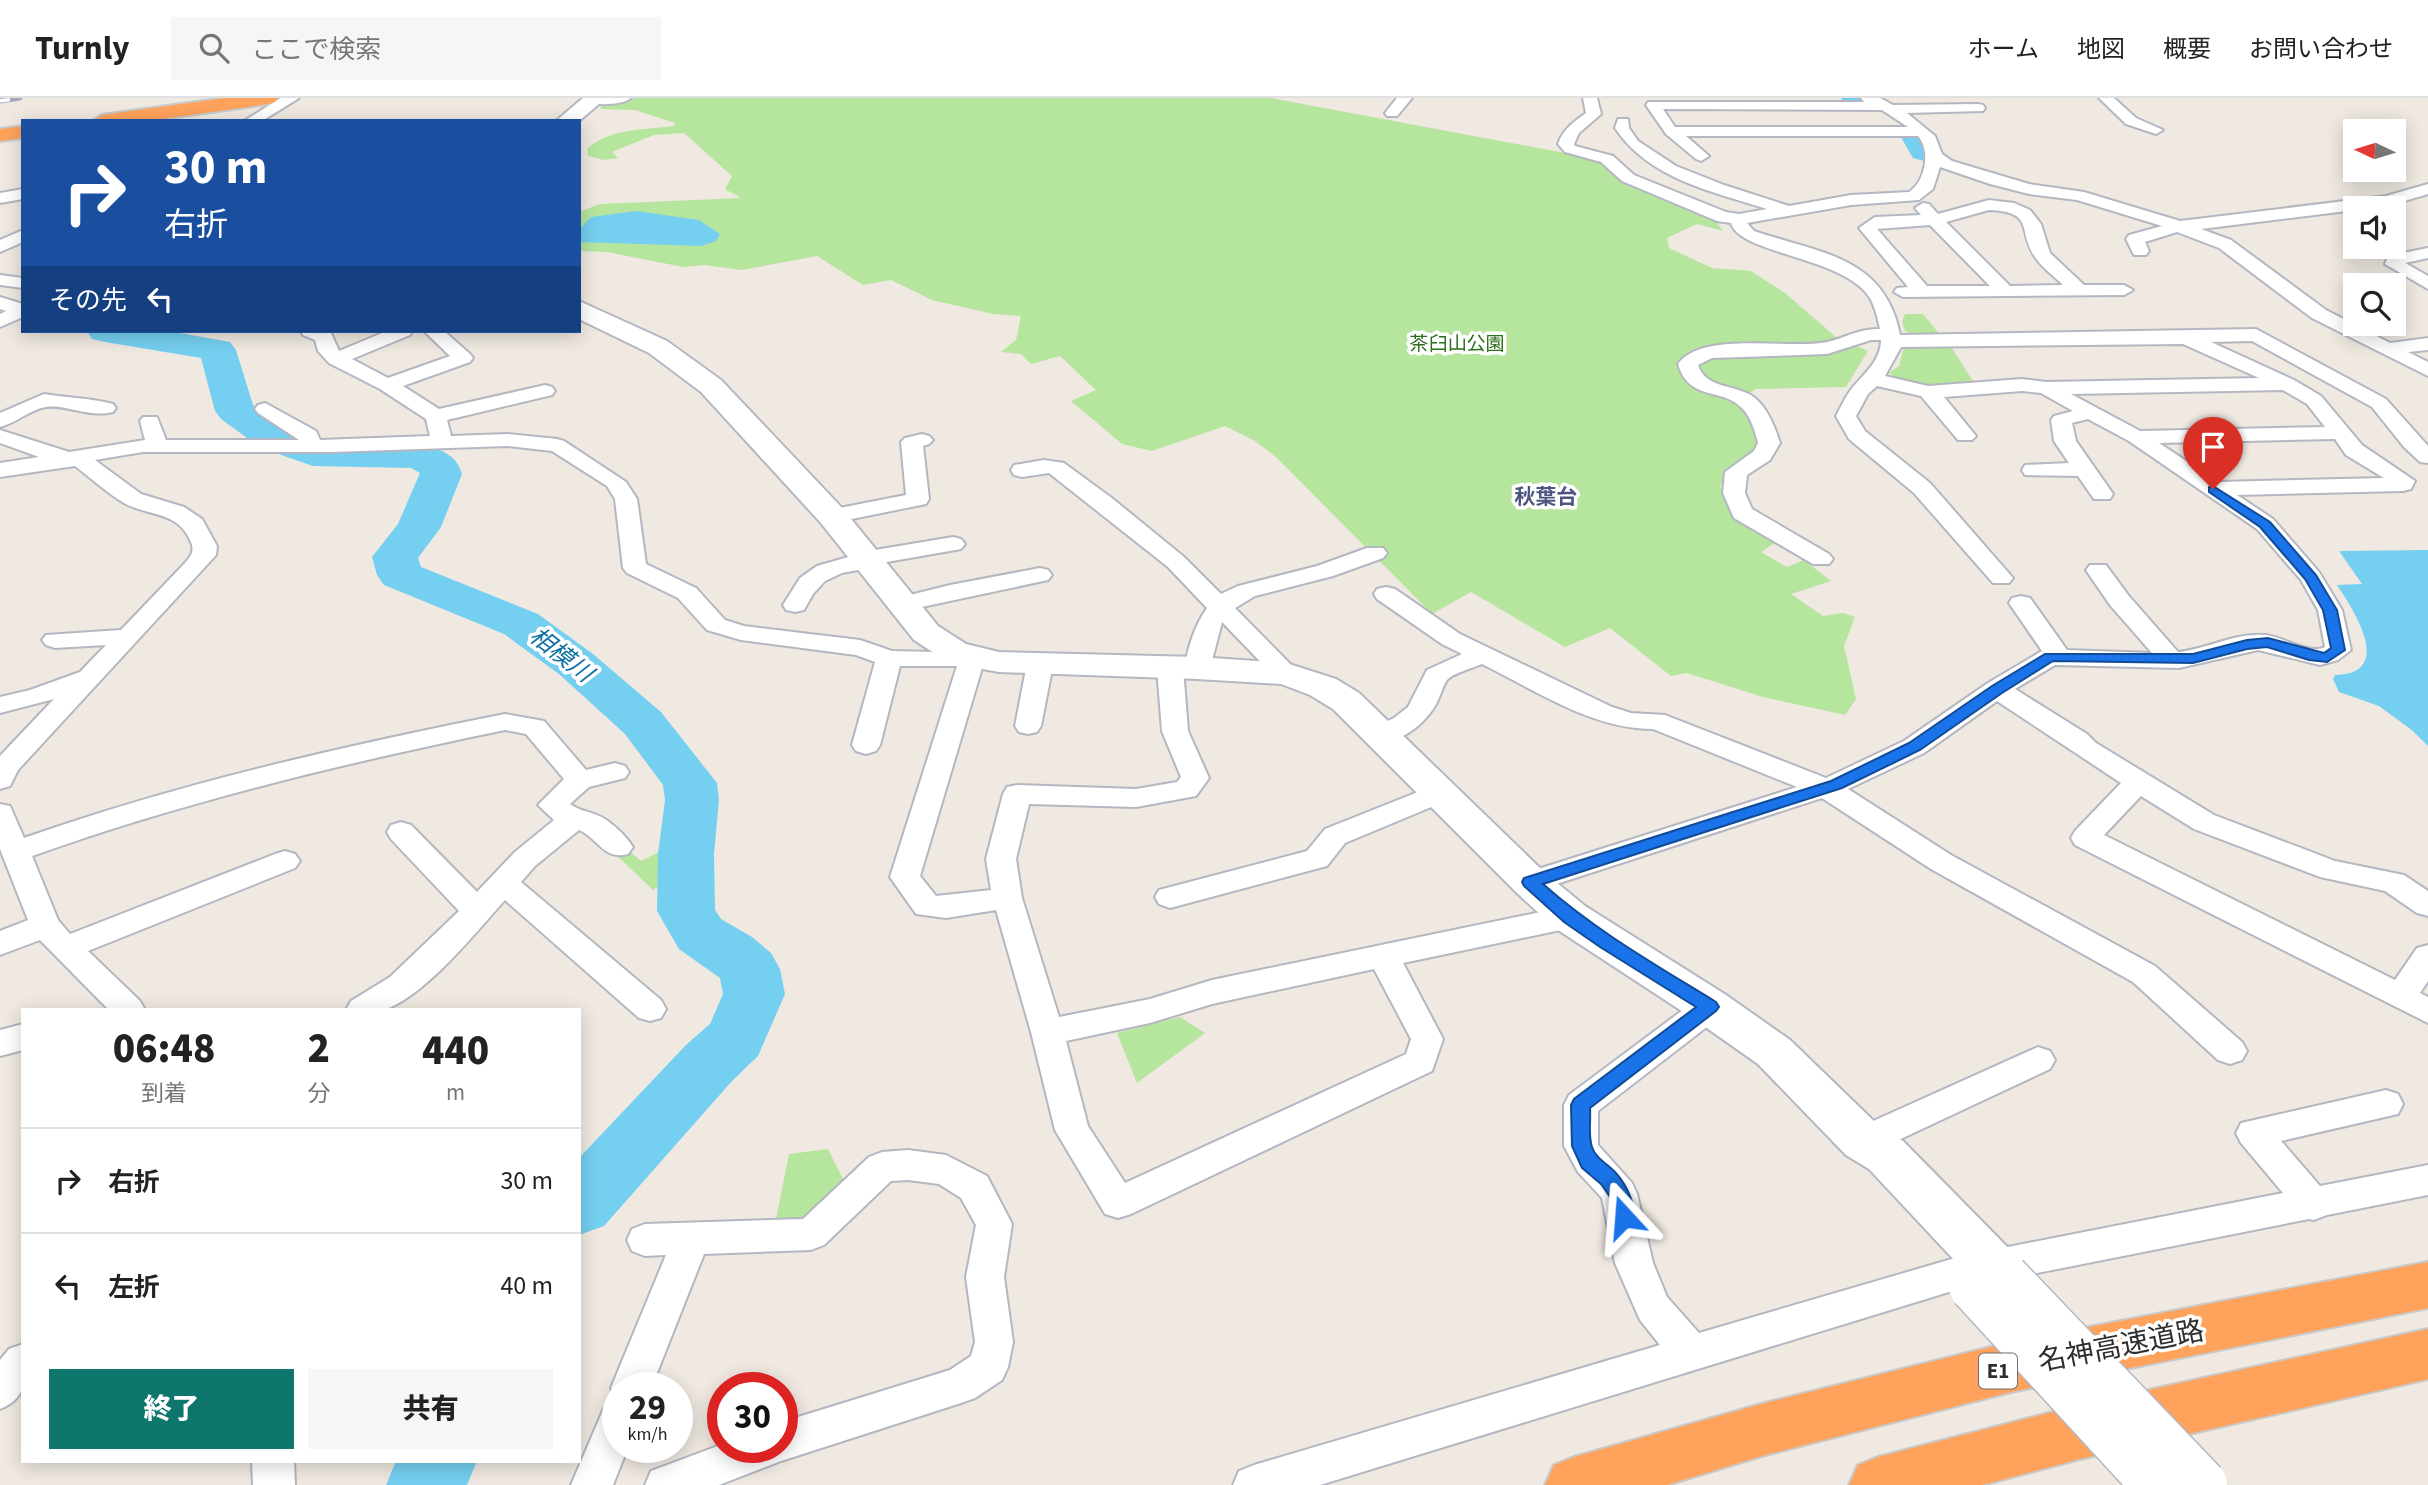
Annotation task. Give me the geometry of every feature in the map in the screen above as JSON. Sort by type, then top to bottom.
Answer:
[{"type":"highway","points":[[116,119],[268,98]]},
{"type":"highway","points":[[0,135],[21,132]]},
{"type":"highway","name":"名神高速道路","points":[[1574,1485],[1765,1429],[2011,1367],[2428,1285]]},
{"type":"highway","points":[[1878,1485],[2080,1432],[2428,1354]]},
{"type":"street","points":[[255,119],[292,98]]},
{"type":"street","points":[[569,119],[595,99],[624,98]]},
{"type":"street","points":[[1392,113],[1405,98]]},
{"type":"street","points":[[1590,98],[1594,114],[1568,135],[1566,145],[1570,149],[1607,159],[1628,178],[1723,217],[1739,219],[1851,200],[1932,190],[1983,177]]},
{"type":"street","points":[[1868,98],[1890,107],[1921,132],[1934,149],[1936,157],[1924,183],[1932,190],[1934,220],[2005,291]]},
{"type":"street","points":[[2106,98],[2131,121],[2156,130]]},
{"type":"street","points":[[1701,156],[1671,131],[1653,105],[1751,102],[1978,108]]},
{"type":"street","points":[[1623,122],[1622,128],[1634,148],[1670,168],[1786,210]]},
{"type":"street","points":[[1671,131],[1921,132]]},
{"type":"street","points":[[1936,157],[1983,177],[2029,189],[2078,195],[2148,215],[2235,250],[2277,285],[2319,314],[2428,370]]},
{"type":"street","points":[[2140,251],[2135,239],[2176,227],[2388,201],[2428,189]]},
{"type":"street","points":[[0,198],[21,194]]},
{"type":"street","points":[[1922,292],[1867,228],[1875,222],[1934,220],[1989,205],[2007,206],[2024,214],[2033,224],[2042,255],[2078,289]]},
{"type":"street","points":[[1739,219],[1741,231],[1748,235],[1835,266],[1854,275],[1876,293],[1891,338],[1891,349],[1873,379],[1860,391],[1846,416],[1856,435],[1922,488],[2001,578]]},
{"type":"street","points":[[0,230],[21,226]]},
{"type":"street","points":[[0,247],[21,236]]},
{"type":"street","points":[[2428,253],[2394,260],[2394,264],[2428,284]]},
{"type":"street","points":[[0,280],[21,284]]},
{"type":"street","points":[[1876,293],[2124,290]]},
{"type":"street","points":[[0,303],[18,307],[20,311],[0,321]]},
{"type":"street","points":[[581,310],[658,347],[711,386],[832,516],[926,633],[954,651],[972,658]]},
{"type":"street","points":[[315,333],[324,337],[328,351],[336,359],[387,385],[436,416],[545,391]]},
{"type":"street","points":[[336,359],[398,333]]},
{"type":"street","points":[[387,385],[463,358],[434,333]]},
{"type":"street","points":[[1821,559],[1791,549],[1741,513],[1734,493],[1736,472],[1762,455],[1769,443],[1753,407],[1746,401],[1696,379],[1689,372],[1688,364],[1699,355],[1712,352],[1826,348],[1869,334],[1891,338],[2186,338],[2256,335],[2379,403],[2411,443],[2428,457]]},
{"type":"street","points":[[2186,338],[2287,384],[2314,400],[2354,450],[2404,481],[2403,484],[2213,489]]},
{"type":"street","points":[[2386,349],[2428,344]]},
{"type":"street","points":[[1873,379],[1928,392],[2022,385],[2046,388],[2287,384]]},
{"type":"street","points":[[1530,882],[1836,784],[1914,747],[1997,689],[2050,657],[2193,659],[2247,645],[2268,643],[2315,657],[2327,658],[2338,650],[2330,610],[2311,578],[2265,524],[2136,437],[2046,388]]},
{"type":"street","points":[[1928,392],[1965,436]]},
{"type":"street","points":[[0,421],[44,400],[81,407],[106,408]]},
{"type":"street","points":[[265,410],[309,435],[308,446]]},
{"type":"street","points":[[2089,413],[2061,420],[2065,440],[2102,494]]},
{"type":"street","points":[[436,416],[441,440]]},
{"type":"street","points":[[150,421],[157,446]]},
{"type":"street","points":[[2136,437],[2339,433]]},
{"type":"street","points":[[0,436],[82,461],[132,499],[176,512],[194,524],[205,546],[204,555],[199,561],[2,772]]},
{"type":"street","points":[[0,470],[157,446],[308,446],[441,440],[508,440],[557,445],[615,482],[625,499],[635,568],[687,593],[716,625],[741,633],[860,649],[889,658],[972,658],[1040,664],[1286,674],[1323,687],[1346,701],[1530,882],[1570,917],[1710,1007],[1774,1052],[1863,1141],[1871,1158],[1907,1200],[2202,1485]]},
{"type":"street","points":[[832,516],[918,499],[912,442],[922,440]]},
{"type":"street","points":[[1022,470],[1044,466],[1056,468],[1105,504],[1176,562],[1286,674]]},
{"type":"street","points":[[2033,470],[2083,468]]},
{"type":"street","points":[[795,605],[803,587],[813,577],[830,569],[953,544]]},
{"type":"street","points":[[1375,554],[1328,570],[1245,589],[1220,606],[1212,615],[1202,638],[1183,668],[1175,732],[1195,778],[1186,790],[1136,798],[1017,794],[1001,859],[1007,898],[1047,1032],[1072,1130],[1118,1203],[1420,1062],[1427,1039],[1383,956]]},
{"type":"street","points":[[2098,570],[2119,600],[2170,660]]},
{"type":"street","points":[[903,604],[1040,575]]},
{"type":"street","points":[[1386,594],[1451,639],[1539,684],[1604,713],[1630,721],[1656,721],[1824,787],[1941,862],[2144,974],[2230,1051]]},
{"type":"street","points":[[2021,603],[2059,657]]},
{"type":"street","points":[[55,640],[128,637]]},
{"type":"street","points":[[1381,735],[1400,727],[1423,708],[1436,675],[1483,654]]},
{"type":"street","points":[[866,745],[889,658]]},
{"type":"street","points":[[972,658],[905,877],[927,905],[946,907],[1007,898]]},
{"type":"street","points":[[1028,726],[1040,664]]},
{"type":"street","points":[[0,705],[38,696],[91,676]]},
{"type":"street","points":[[1997,689],[2204,822],[2330,870],[2393,882],[2428,905]]},
{"type":"street","points":[[17,851],[116,816],[344,756],[505,722],[535,727],[580,780]]},
{"type":"street","points":[[615,772],[580,780],[552,804],[573,820],[592,823],[618,847]]},
{"type":"street","points":[[2138,782],[2085,838],[2428,1011]]},
{"type":"street","points":[[1170,897],[1317,859],[1335,836],[1438,793]]},
{"type":"street","points":[[0,813],[46,925],[123,1008]]},
{"type":"street","points":[[365,1008],[401,985],[449,942],[525,859],[573,820]]},
{"type":"street","points":[[401,832],[477,911]]},
{"type":"street","points":[[65,948],[285,861]]},
{"type":"street","points":[[504,883],[650,1009]]},
{"type":"street","points":[[1047,1032],[1150,1011],[1212,992],[1570,917]]},
{"type":"street","points":[[0,944],[46,925]]},
{"type":"street","points":[[2400,997],[2428,956]]},
{"type":"street","points":[[1691,1353],[1653,1308],[1633,1264],[1619,1194],[1608,1178],[1590,1162],[1581,1146],[1581,1105],[1710,1007]]},
{"type":"street","points":[[0,1043],[21,1038]]},
{"type":"street","points":[[1863,1141],[2038,1060]]},
{"type":"street","points":[[2314,1205],[2253,1133],[2386,1104]]},
{"type":"street","points":[[645,1240],[811,1234],[882,1167],[908,1165],[946,1170],[974,1187],[994,1224],[985,1277],[993,1342],[988,1367],[961,1385],[798,1436]]},
{"type":"street","points":[[1254,1485],[1351,1458],[1691,1353],[1982,1275],[2428,1180]]},
{"type":"street","points":[[637,1372],[691,1240]]},
{"type":"street","points":[[1982,1275],[2157,1485]]},
{"type":"street","points":[[0,1390],[21,1364]]},
{"type":"street","points":[[592,1485],[602,1461]]},
{"type":"street","points":[[273,1463],[274,1485]]},
{"type":"street","points":[[666,1485],[724,1463]]},
{"type":"green space","name":"茶臼山公園","points":[[637,98],[1271,98],[1592,158],[1714,218],[1723,231],[1697,224],[1667,238],[1669,248],[1712,268],[1751,271],[1785,293],[1836,337],[1868,351],[1846,387],[1756,389],[1736,402],[1745,410],[1760,440],[1752,455],[1730,468],[1720,486],[1736,516],[1778,541],[1761,552],[1787,567],[1804,560],[1831,581],[1791,594],[1823,616],[1843,613],[1855,617],[1844,646],[1856,699],[1845,715],[1763,697],[1687,673],[1671,676],[1610,628],[1565,647],[1471,592],[1432,614],[1276,457],[1255,441],[1225,426],[1152,451],[1122,444],[1071,401],[1096,390],[1060,356],[1031,364],[1021,354],[1001,352],[1016,340],[1021,316],[993,314],[932,300],[891,280],[863,285],[817,256],[742,270],[704,265],[683,267],[607,252],[581,251],[581,211],[600,204],[741,198],[725,189],[732,176],[684,133],[654,135],[612,152],[618,158],[603,160],[588,156],[587,149],[606,137],[628,131],[674,126],[675,123],[635,110],[600,109],[604,104]]},
{"type":"green space","points":[[1905,314],[1923,314],[1941,336],[1917,336],[1905,331],[1902,322]]},
{"type":"green space","points":[[1950,345],[1973,381],[1919,384],[1899,379],[1889,373],[1899,366],[1903,350],[1907,347]]},
{"type":"green space","points":[[677,843],[685,857],[653,890],[612,851],[622,845],[641,861]]},
{"type":"green space","points":[[1180,1017],[1205,1033],[1137,1083],[1117,1033]]},
{"type":"green space","points":[[828,1149],[845,1183],[807,1219],[776,1219],[789,1154]]},
{"type":"water","points":[[636,211],[699,220],[720,234],[716,241],[701,246],[581,242],[581,228],[591,217]]},
{"type":"water","points":[[2428,550],[2428,746],[2413,731],[2379,706],[2339,692],[2333,679],[2335,675],[2353,672],[2363,664],[2367,653],[2360,625],[2337,585],[2362,584],[2339,551]]},
{"type":"waterway","points":[[1855,98],[1863,101]]},
{"type":"waterway","points":[[1917,139],[1924,152]]},
{"type":"waterway","name":"相模川","points":[[117,333],[217,350],[235,411],[275,439],[313,454],[411,456],[426,458],[439,467],[441,474],[419,527],[395,557],[400,575],[521,624],[576,664],[643,723],[690,783],[692,800],[686,854],[686,911],[700,934],[731,953],[749,969],[754,994],[735,1039],[709,1063],[581,1203]]},
{"type":"waterway","name":"相模川","points":[[426,1485],[436,1463]]},
{"type":"railway","points":[[0,101],[20,98]]},
{"type":"district","name":"秋葉台","points":[[1546,497]]},
{"type":"route","points":[[1624,1217],[1619,1194],[1608,1178],[1590,1162],[1581,1146],[1581,1105],[1710,1007],[1606,943],[1570,917],[1530,882],[1836,784],[1914,747],[1997,689],[2050,657],[2193,659],[2247,645],[2268,643],[2327,658],[2338,650],[2330,610],[2311,578],[2265,524],[2213,489]]}]
